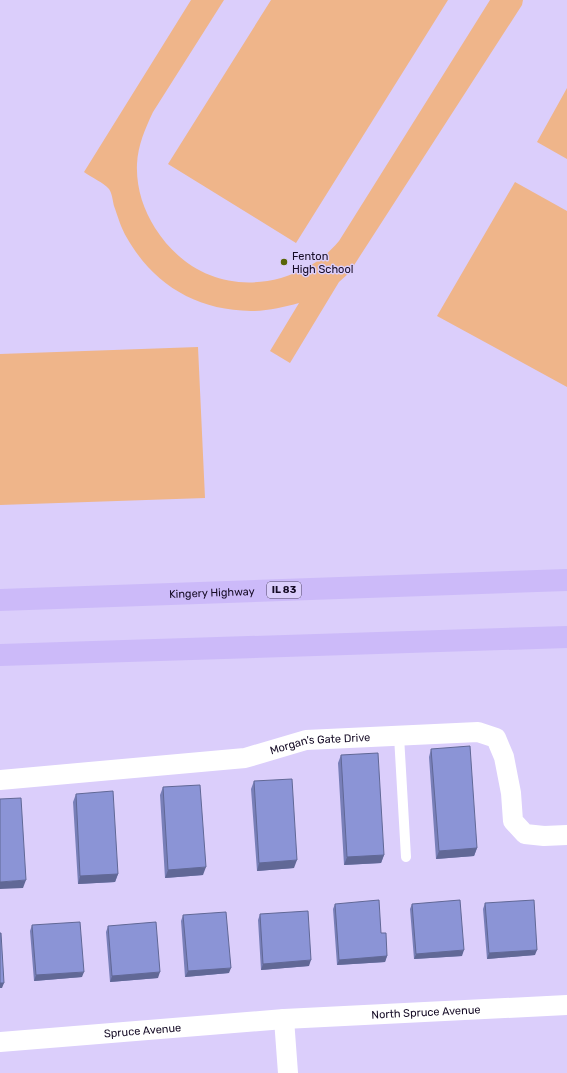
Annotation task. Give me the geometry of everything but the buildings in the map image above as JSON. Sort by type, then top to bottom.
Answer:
[{"type":"highway","name":"Kingery Highway","points":[[0,600],[567,580]]},
{"type":"highway","points":[[0,655],[567,637]]},
{"type":"street","name":"Morgan's Gate Drive","points":[[0,780],[245,758],[306,740],[478,732],[496,738],[504,757],[511,793],[513,821],[525,834],[544,836],[567,835]]},
{"type":"street","name":"North Spruce Avenue","points":[[284,1019],[567,1005]]},
{"type":"street","name":"Spruce Avenue","points":[[0,1042],[284,1019]]},
{"type":"street","points":[[284,1019],[288,1073]]},
{"type":"lane","points":[[399,736],[406,857]]},
{"type":"shaded area","points":[[191,0],[224,0],[153,112],[142,137],[137,164],[141,198],[155,228],[166,243],[193,267],[209,275],[226,280],[262,282],[281,278],[306,268],[333,248],[339,241],[490,0],[523,0],[522,5],[349,273],[339,282],[290,363],[270,351],[299,303],[264,310],[231,310],[212,306],[178,292],[150,269],[138,255],[123,230],[109,189],[101,182],[84,172]]},
{"type":"shaded area","points":[[271,0],[448,0],[296,243],[168,164]]},
{"type":"shaded area","points":[[567,88],[567,159],[537,142]]},
{"type":"shaded area","points":[[515,182],[567,211],[567,387],[437,316]]},
{"type":"shaded area","points":[[198,347],[205,498],[0,505],[0,354]]},
{"type":"place","name":"Fenton High School","points":[[284,262]]}]
